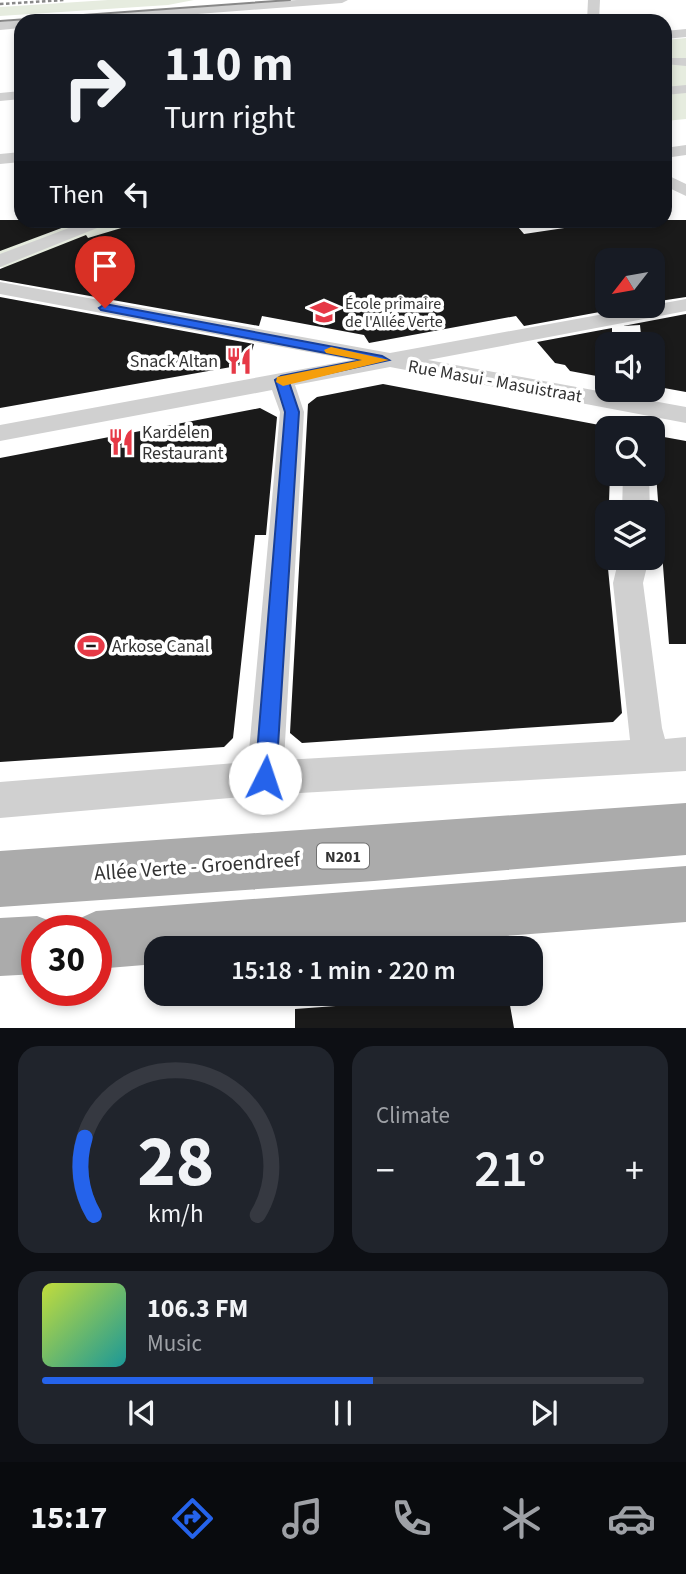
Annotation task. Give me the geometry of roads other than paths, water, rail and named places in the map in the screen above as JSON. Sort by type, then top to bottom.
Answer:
[{"type":"main road","name":"Allée Verte - Groendreef","points":[[0,878],[374,854],[686,829]]},
{"type":"main road","points":[[112,939],[686,894]]},
{"type":"main road","points":[[0,947],[21,946]]},
{"type":"street","points":[[156,14],[342,0]]},
{"type":"street","points":[[279,5],[311,14]]},
{"type":"street","points":[[0,261],[87,228]]},
{"type":"street","name":"Rue Masui - Masuistraat","points":[[0,288],[514,385],[631,416]]},
{"type":"street","points":[[0,432],[686,305]]},
{"type":"street","points":[[263,337],[273,351],[272,381],[292,412],[265,778]]},
{"type":"street","points":[[513,337],[499,352],[497,361],[514,385]]},
{"type":"street","name":"Rue Masui - Masuistraat","points":[[660,416],[686,415]]},
{"type":"street","points":[[631,570],[628,583],[644,728],[669,755]]},
{"type":"street","points":[[0,800],[265,778],[595,757],[669,755]]},
{"type":"tram line","points":[[97,14],[290,0]]},
{"type":"tram line","points":[[0,21],[14,20]]},
{"type":"railway","points":[[0,4],[65,0]]},
{"type":"place","name":"École primaire de l'Allée Verte","points":[[324,312]]},
{"type":"place","name":"Snack Altan","points":[[239,361]]},
{"type":"place","name":"Kardelen Restaurant","points":[[121,442]]},
{"type":"place","name":"Arkose Canal","points":[[91,646]]}]
